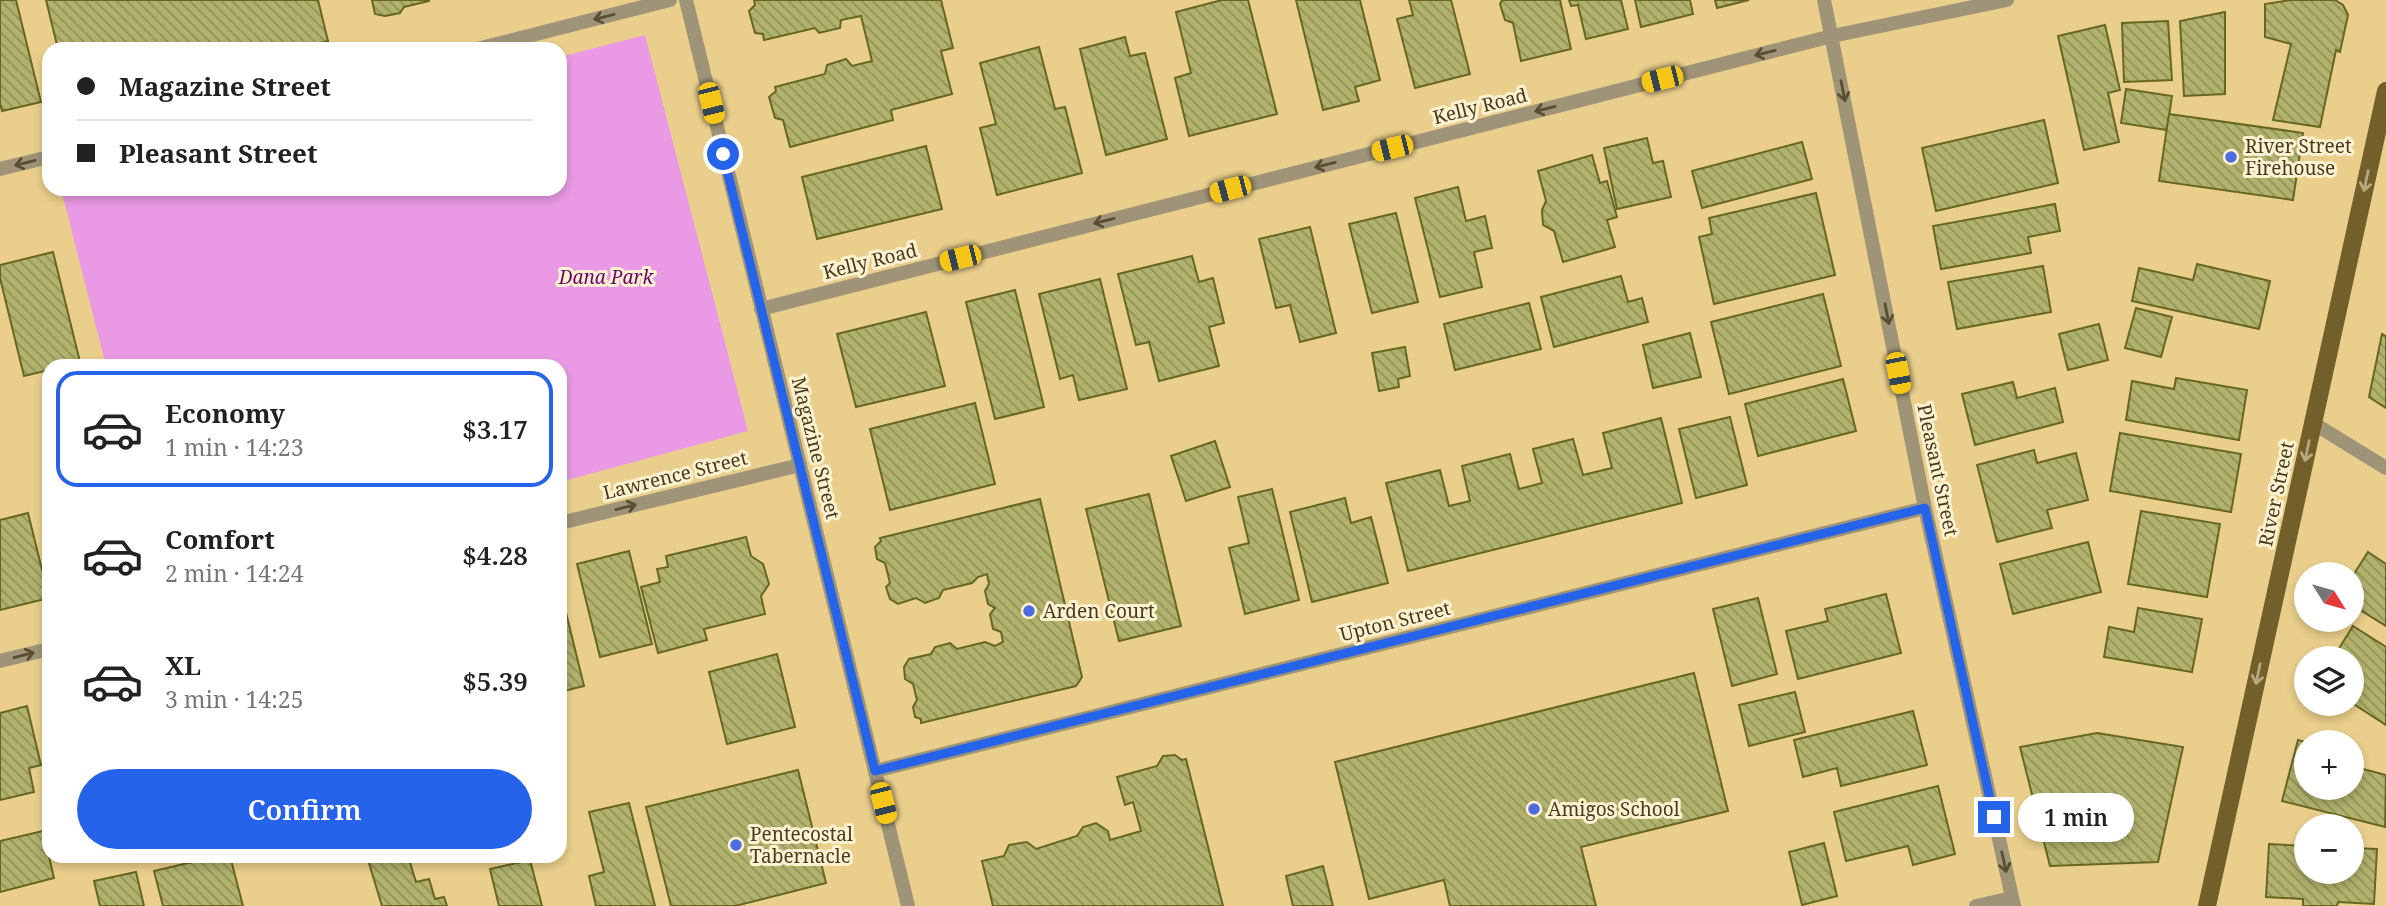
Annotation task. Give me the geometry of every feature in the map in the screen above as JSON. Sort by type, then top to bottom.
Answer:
[{"type":"main road","name":"River Street","points":[[2207,906],[2386,91]]},
{"type":"street","points":[[505,42],[670,0]]},
{"type":"street","name":"Magazine Street","points":[[685,0],[908,906]]},
{"type":"street","name":"Pleasant Street","points":[[1824,0],[1925,508],[2013,902]]},
{"type":"street","name":"Kelly Road","points":[[761,309],[1832,36],[2007,0]]},
{"type":"street","points":[[0,169],[42,159]]},
{"type":"street","points":[[2313,423],[2386,468]]},
{"type":"street","name":"Lawrence Street","points":[[567,521],[800,465]]},
{"type":"street","name":"Upton Street","points":[[875,771],[1925,508]]},
{"type":"street","points":[[0,661],[42,651]]},
{"type":"street","points":[[1976,906],[2013,902]]},
{"type":"green space","name":"Dana Park","points":[[645,35],[748,431],[567,480],[567,359],[104,359],[63,196],[567,196],[567,55]]},
{"type":"building","points":[[0,0],[16,0],[41,102],[2,111],[0,103]]},
{"type":"building","points":[[46,0],[318,0],[328,41],[324,42],[56,42]]},
{"type":"building","points":[[372,0],[429,1],[404,7],[400,13],[385,16],[375,14]]},
{"type":"building","points":[[754,0],[941,0],[953,48],[941,51],[952,94],[891,110],[893,120],[790,147],[783,120],[775,118],[769,97],[776,91],[775,87],[825,74],[827,65],[846,59],[852,66],[872,61],[861,16],[841,20],[840,28],[819,33],[815,28],[764,40],[763,34],[755,33],[749,11],[755,5]]},
{"type":"building","points":[[1222,0],[1248,0],[1277,114],[1189,136],[1175,78],[1191,73],[1176,12]]},
{"type":"building","points":[[1296,0],[1360,0],[1380,80],[1355,87],[1359,101],[1323,110]]},
{"type":"building","points":[[1409,0],[1451,0],[1470,74],[1415,88],[1397,19],[1413,15]]},
{"type":"building","points":[[1502,0],[1560,0],[1571,49],[1521,61],[1513,23],[1505,20],[1500,4]]},
{"type":"building","points":[[1569,0],[1621,0],[1628,29],[1586,39],[1578,5],[1571,6]]},
{"type":"building","points":[[1635,0],[1690,0],[1693,14],[1641,27]]},
{"type":"building","points":[[1715,0],[1749,0],[1717,8]]},
{"type":"building","points":[[2291,0],[2335,0],[2343,5],[2348,15],[2340,52],[2336,50],[2320,127],[2273,120],[2291,44],[2265,37],[2265,4]]},
{"type":"building","points":[[2225,12],[2225,94],[2184,96],[2180,21]]},
{"type":"building","points":[[2168,21],[2172,80],[2124,82],[2122,23]]},
{"type":"building","points":[[2105,25],[2120,90],[2108,93],[2119,142],[2084,150],[2058,36]]},
{"type":"building","points":[[1125,37],[1130,56],[1145,53],[1167,139],[1106,155],[1080,49]]},
{"type":"building","points":[[1039,47],[1055,109],[1065,107],[1082,173],[997,195],[980,128],[996,124],[980,63]]},
{"type":"building","points":[[2126,89],[2172,96],[2167,130],[2121,123]]},
{"type":"building","name":"River Street Firehouse","points":[[2169,114],[2303,133],[2293,200],[2159,181]]},
{"type":"building","points":[[2044,120],[2058,183],[1936,211],[1922,148]]},
{"type":"building","points":[[1647,138],[1653,163],[1663,161],[1671,197],[1617,209],[1604,148]]},
{"type":"building","points":[[1802,142],[1812,179],[1702,208],[1692,171]]},
{"type":"building","points":[[926,146],[942,209],[817,239],[802,177]]},
{"type":"building","points":[[1592,155],[1600,183],[1607,181],[1617,217],[1607,220],[1615,247],[1563,262],[1554,231],[1543,225],[1542,210],[1546,201],[1538,171]]},
{"type":"building","points":[[1458,187],[1466,221],[1485,216],[1492,248],[1474,252],[1482,287],[1440,297],[1415,198]]},
{"type":"building","points":[[1816,193],[1835,275],[1714,304],[1699,237],[1712,234],[1709,218]]},
{"type":"building","points":[[2055,204],[2060,231],[2028,237],[2031,253],[1941,269],[1933,226]]},
{"type":"building","points":[[1396,213],[1418,302],[1372,313],[1349,224]]},
{"type":"building","points":[[1310,227],[1336,333],[1300,342],[1290,305],[1276,308],[1259,239]]},
{"type":"building","points":[[53,252],[79,359],[42,359],[42,372],[24,376],[0,278],[0,265]]},
{"type":"building","points":[[1192,256],[1199,282],[1213,278],[1224,323],[1209,327],[1219,366],[1159,381],[1149,342],[1136,345],[1118,274]]},
{"type":"building","points":[[2197,264],[2270,281],[2259,329],[2132,301],[2139,268],[2193,280]]},
{"type":"building","points":[[2043,266],[2051,312],[1957,329],[1948,282]]},
{"type":"building","points":[[1621,276],[1628,302],[1642,298],[1648,322],[1554,347],[1541,297]]},
{"type":"building","points":[[1100,279],[1127,389],[1079,400],[1073,375],[1060,379],[1039,294]]},
{"type":"building","points":[[1015,290],[1044,407],[995,419],[966,302]]},
{"type":"building","points":[[1823,294],[1841,366],[1729,394],[1711,322]]},
{"type":"building","points":[[1529,303],[1541,349],[1455,370],[1444,324]]},
{"type":"building","points":[[2136,308],[2172,317],[2161,357],[2125,348]]},
{"type":"building","points":[[926,312],[945,386],[856,407],[837,334]]},
{"type":"building","points":[[2099,324],[2108,360],[2068,370],[2059,334]]},
{"type":"building","points":[[1690,333],[1701,377],[1653,388],[1643,345]]},
{"type":"building","points":[[2382,334],[2386,336],[2386,408],[2369,397]]},
{"type":"building","points":[[1405,347],[1410,376],[1398,379],[1399,387],[1379,391],[1372,353]]},
{"type":"building","points":[[2176,378],[2247,390],[2239,440],[2126,420],[2132,381],[2174,389]]},
{"type":"building","points":[[1843,379],[1856,431],[1758,456],[1745,404]]},
{"type":"building","points":[[2013,382],[2017,398],[2055,388],[2063,422],[1975,445],[1962,394]]},
{"type":"building","points":[[975,403],[995,484],[890,510],[870,429]]},
{"type":"building","points":[[1730,417],[1747,485],[1696,498],[1679,429]]},
{"type":"building","points":[[1661,418],[1682,503],[1408,571],[1386,483],[1440,470],[1449,506],[1470,501],[1462,466],[1510,454],[1519,489],[1542,483],[1533,449],[1573,439],[1583,475],[1612,468],[1603,433]]},
{"type":"building","points":[[2120,433],[2241,454],[2231,512],[2110,491]]},
{"type":"building","points":[[1215,441],[1230,487],[1186,501],[1171,456]]},
{"type":"building","points":[[2034,450],[2037,463],[2076,453],[2088,500],[2047,510],[2052,528],[1997,542],[1977,465]]},
{"type":"building","points":[[1272,489],[1299,600],[1245,614],[1229,548],[1249,543],[1238,497]]},
{"type":"building","points":[[1149,494],[1181,626],[1119,641],[1086,509]]},
{"type":"building","points":[[1345,498],[1351,523],[1371,517],[1388,583],[1312,602],[1290,512]]},
{"type":"building","name":"Arden Court","points":[[1040,499],[1082,677],[1076,686],[921,723],[921,719],[915,717],[913,707],[917,700],[913,684],[905,679],[904,667],[909,659],[931,654],[935,647],[950,643],[957,649],[985,642],[995,646],[1003,642],[1001,632],[993,629],[990,614],[995,608],[988,604],[985,591],[989,584],[987,574],[972,583],[943,590],[939,598],[925,603],[916,598],[898,604],[890,599],[886,587],[890,583],[885,563],[877,559],[875,547],[881,541],[880,538]]},
{"type":"building","points":[[2141,511],[2220,524],[2207,597],[2128,584]]},
{"type":"building","points":[[28,513],[42,570],[42,600],[0,610],[0,520]]},
{"type":"building","points":[[746,537],[751,556],[763,564],[769,584],[761,596],[765,614],[704,629],[707,640],[658,653],[641,587],[660,582],[657,569],[668,567],[666,556]]},
{"type":"building","points":[[2088,542],[2101,592],[2013,614],[2000,564]]},
{"type":"building","points":[[629,551],[652,644],[600,657],[577,564]]},
{"type":"building","points":[[2368,552],[2386,564],[2386,626],[2364,612],[2364,562],[2362,562]]},
{"type":"building","points":[[1886,594],[1901,653],[1798,679],[1786,631],[1828,621],[1825,609]]},
{"type":"building","points":[[1758,598],[1777,674],[1732,686],[1713,609]]},
{"type":"building","points":[[2138,608],[2202,619],[2192,672],[2104,657],[2109,627],[2134,632]]},
{"type":"building","points":[[567,617],[584,686],[567,690]]},
{"type":"building","points":[[2349,632],[2362,632],[2386,647],[2386,725],[2364,711],[2364,646],[2340,646]]},
{"type":"building","points":[[777,654],[795,727],[727,744],[709,672]]},
{"type":"building","points":[[1694,673],[1728,811],[1581,847],[1596,906],[1450,906],[1444,880],[1369,899],[1335,762]]},
{"type":"building","points":[[1795,692],[1805,732],[1749,746],[1739,705]]},
{"type":"building","points":[[27,706],[41,765],[29,768],[34,792],[0,800],[0,713]]},
{"type":"building","points":[[1913,711],[1927,765],[1841,786],[1837,768],[1803,777],[1794,740]]},
{"type":"building","points":[[2097,733],[2183,747],[2158,862],[2050,866],[2020,747]]},
{"type":"building","points":[[1175,755],[1182,760],[1186,759],[1223,906],[993,906],[982,861],[1004,856],[1009,845],[1027,842],[1036,849],[1077,836],[1083,827],[1096,823],[1108,831],[1110,840],[1141,831],[1133,802],[1125,805],[1117,777],[1157,766],[1163,756]]},
{"type":"building","points":[[2294,755],[2294,800],[2364,800],[2364,769],[2386,775],[2385,827],[2364,822],[2364,814],[2334,814],[2282,801]]},
{"type":"building","name":"Pentecostal Tabernacle","points":[[798,770],[826,883],[735,906],[671,906],[646,807]]},
{"type":"building","points":[[1938,786],[1955,854],[1913,865],[1908,846],[1846,861],[1834,812]]},
{"type":"building","points":[[629,803],[655,906],[596,906],[589,876],[604,872],[589,812]]},
{"type":"building","points":[[42,831],[42,863],[50,863],[54,878],[0,892],[0,841]]},
{"type":"building","points":[[1824,843],[1837,896],[1802,905],[1789,852]]},
{"type":"building","points":[[2269,844],[2294,845],[2294,884],[2364,884],[2364,848],[2377,849],[2374,904],[2338,902],[2337,906],[2303,906],[2303,899],[2266,897]]},
{"type":"building","points":[[188,863],[232,863],[243,906],[163,906],[154,871]]},
{"type":"building","points":[[369,863],[410,863],[416,882],[429,879],[435,899],[444,897],[447,906],[382,906]]},
{"type":"building","points":[[531,863],[542,906],[499,906],[490,869]]},
{"type":"building","points":[[1323,866],[1333,906],[1293,906],[1286,876]]},
{"type":"building","points":[[136,872],[144,906],[100,906],[94,881]]},
{"type":"place","name":"River Street Firehouse","points":[[2231,157]]},
{"type":"place","name":"Arden Court","points":[[1029,611]]},
{"type":"place","name":"Amigos School","points":[[1534,809]]},
{"type":"place","name":"Pentecostal Tabernacle","points":[[736,845]]},
{"type":"route","points":[[723,154],[875,771],[1925,508],[1994,817]]}]
